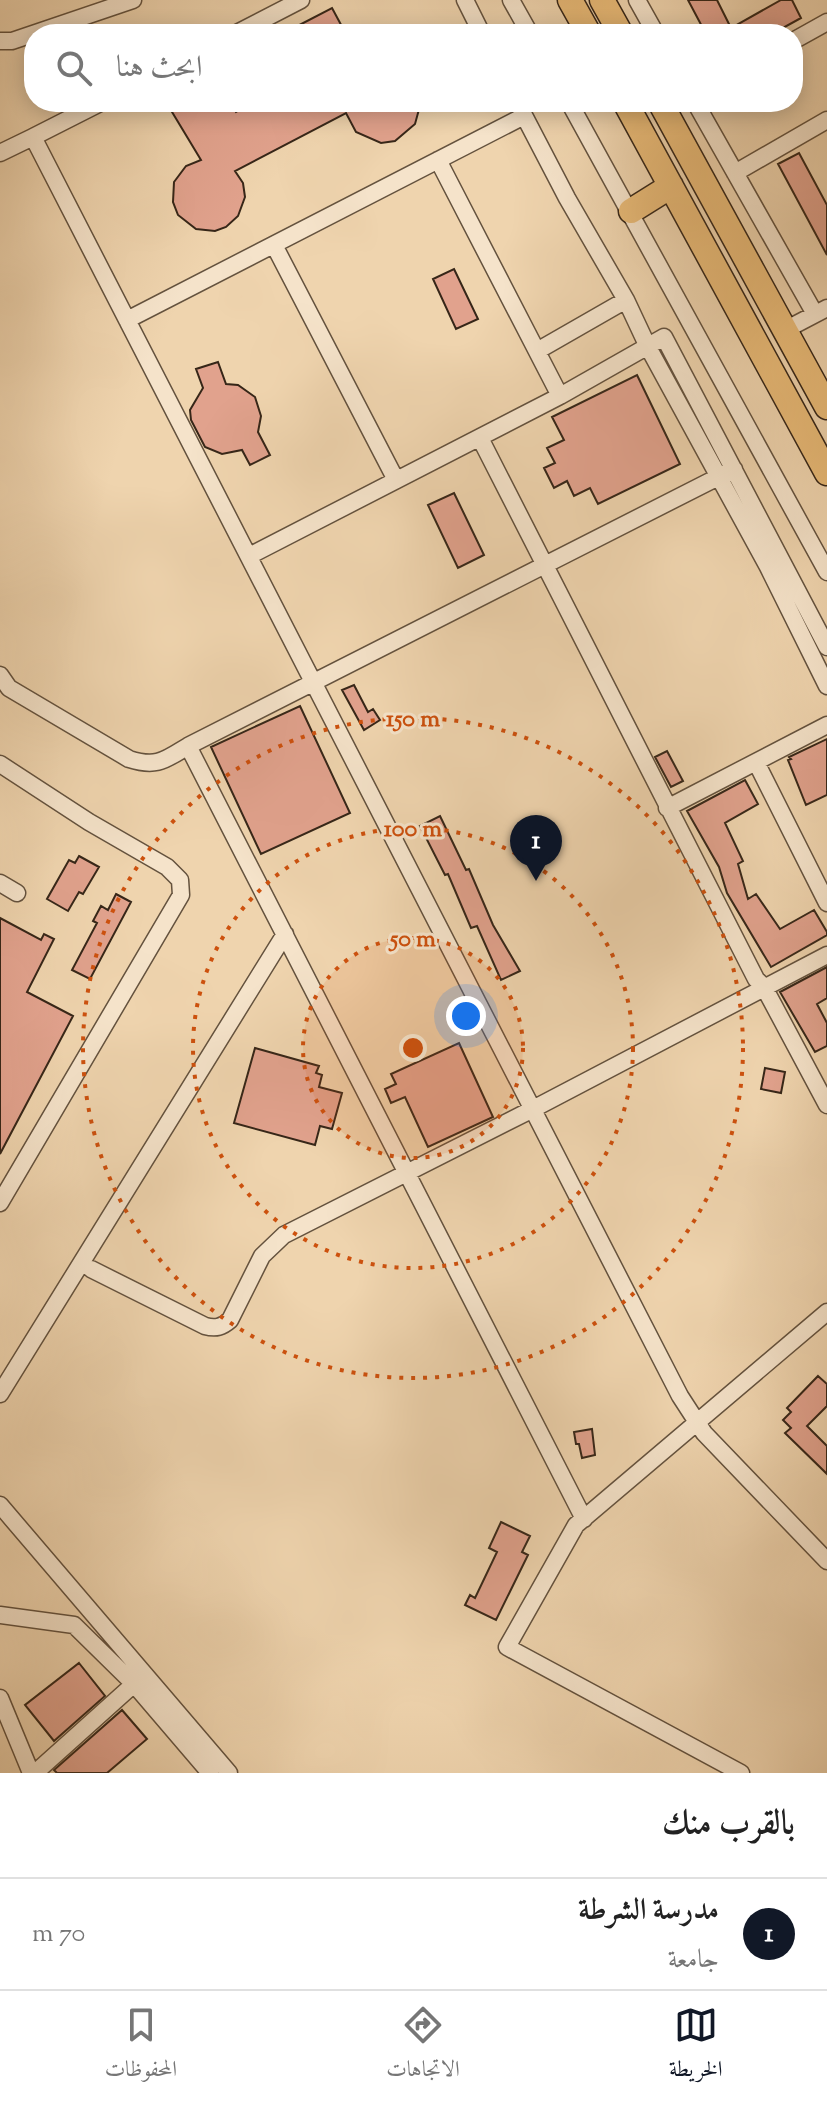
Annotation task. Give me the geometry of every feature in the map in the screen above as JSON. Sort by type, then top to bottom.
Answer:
[{"type":"highway","points":[[570,0],[583,24]]},
{"type":"highway","points":[[602,0],[615,24]]},
{"type":"highway","points":[[630,112],[827,473]]},
{"type":"highway","points":[[672,112],[827,407]]},
{"type":"highway","points":[[631,211],[671,186]]},
{"type":"street","points":[[62,24],[133,0]]},
{"type":"street","points":[[254,24],[301,0]]},
{"type":"street","points":[[465,0],[477,24]]},
{"type":"street","points":[[511,0],[524,24]]},
{"type":"street","points":[[637,0],[650,24]]},
{"type":"street","points":[[803,35],[827,22]]},
{"type":"street","points":[[0,41],[24,37]]},
{"type":"street","points":[[0,153],[82,112]]},
{"type":"street","points":[[127,320],[438,160],[516,112]]},
{"type":"street","points":[[523,112],[567,198],[626,300],[648,347],[726,473],[827,647]]},
{"type":"street","points":[[575,112],[827,572]]},
{"type":"street","points":[[701,112],[821,311],[785,330]]},
{"type":"street","points":[[735,173],[827,120]]},
{"type":"street","points":[[33,137],[680,1396],[704,1433],[827,1561]]},
{"type":"street","points":[[438,160],[560,396]]},
{"type":"street","points":[[274,245],[396,480]]},
{"type":"street","points":[[537,351],[626,300]]},
{"type":"street","points":[[249,556],[480,438],[648,347]]},
{"type":"street","points":[[480,438],[667,808],[756,979],[764,987],[827,1105]]},
{"type":"street","points":[[0,675],[9,688],[129,759],[146,764],[163,761],[726,473]]},
{"type":"street","points":[[726,473],[827,686]]},
{"type":"street","points":[[667,808],[827,725]]},
{"type":"street","points":[[188,746],[584,1519]]},
{"type":"street","points":[[756,762],[827,903]]},
{"type":"street","points":[[0,764],[89,822],[167,867],[180,880],[181,895],[0,1203]]},
{"type":"street","points":[[0,883],[17,893]]},
{"type":"street","points":[[0,1394],[285,934]]},
{"type":"street","points":[[91,1269],[215,1329],[230,1320],[262,1256],[271,1246],[309,1222],[827,955]]},
{"type":"street","points":[[741,1773],[507,1647],[576,1525],[827,1312]]},
{"type":"street","points":[[0,1505],[229,1773]]},
{"type":"street","points":[[0,1615],[74,1625],[134,1684],[207,1772]]},
{"type":"street","points":[[0,1698],[33,1773],[134,1684]]},
{"type":"building","points":[[688,0],[717,0],[729,24],[701,24]]},
{"type":"building","points":[[781,0],[792,0],[801,18],[790,24],[738,24]]},
{"type":"building","points":[[332,8],[341,24],[301,24]]},
{"type":"building","points":[[172,112],[418,112],[415,124],[395,141],[381,143],[356,132],[346,113],[235,171],[243,183],[245,197],[238,216],[226,227],[215,231],[196,229],[178,215],[173,202],[174,182],[186,166],[201,160]]},
{"type":"building","points":[[799,153],[827,205],[827,255],[778,164]]},
{"type":"building","points":[[454,269],[478,319],[456,329],[433,279]]},
{"type":"building","points":[[218,362],[226,384],[238,385],[255,397],[261,416],[258,432],[270,455],[250,465],[242,450],[222,454],[205,447],[191,420],[190,410],[203,388],[196,369]]},
{"type":"building","points":[[637,375],[680,464],[598,504],[590,488],[574,496],[567,481],[554,488],[544,468],[555,463],[547,448],[564,440],[552,417]]},
{"type":"building","points":[[454,493],[484,555],[458,568],[428,505]]},
{"type":"building","points":[[354,685],[368,712],[373,709],[380,720],[364,730],[342,690]]},
{"type":"building","points":[[300,706],[350,813],[261,854],[211,747]]},
{"type":"building","points":[[827,739],[827,795],[806,805],[788,760]]},
{"type":"building","points":[[667,751],[683,781],[671,787],[655,757]]},
{"type":"building","points":[[745,780],[758,804],[725,823],[743,861],[738,864],[748,899],[756,894],[780,929],[814,910],[827,932],[827,935],[771,967],[727,893],[719,867],[687,811]]},
{"type":"building","points":[[440,816],[466,870],[469,869],[493,925],[520,971],[501,980],[477,926],[471,928],[448,874],[445,875],[420,826]]},
{"type":"building","points":[[79,856],[99,867],[83,894],[79,892],[68,911],[47,899],[69,860],[75,863]]},
{"type":"building","points":[[116,894],[131,902],[90,979],[72,970],[97,923],[93,921],[101,906],[108,910]]},
{"type":"building","points":[[0,918],[41,940],[44,934],[54,939],[27,992],[73,1016],[0,1154]]},
{"type":"building","points":[[827,967],[827,998],[817,1004],[827,1023],[827,1046],[815,1052],[780,992]]},
{"type":"building","points":[[459,1043],[493,1117],[428,1147],[405,1097],[391,1103],[385,1089],[396,1084],[391,1074]]},
{"type":"building","points":[[255,1048],[319,1066],[316,1073],[322,1075],[319,1087],[342,1093],[332,1129],[320,1126],[315,1145],[234,1123]]},
{"type":"building","points":[[765,1068],[785,1072],[781,1093],[761,1089]]},
{"type":"building","points":[[818,1376],[827,1384],[827,1406],[807,1426],[827,1446],[827,1474],[785,1433],[791,1428],[783,1420],[791,1412],[787,1408]]},
{"type":"building","points":[[592,1429],[595,1455],[582,1458],[574,1432]]},
{"type":"building","points":[[501,1522],[530,1536],[522,1552],[528,1555],[496,1620],[465,1605],[470,1595],[475,1598],[497,1552],[489,1548]]},
{"type":"building","points":[[79,1663],[105,1696],[54,1741],[25,1705]]},
{"type":"building","points":[[122,1710],[147,1739],[107,1773],[57,1773],[54,1770]]},
{"type":"place","name":"مدرسة الشرطة","points":[[536,881]]}]
